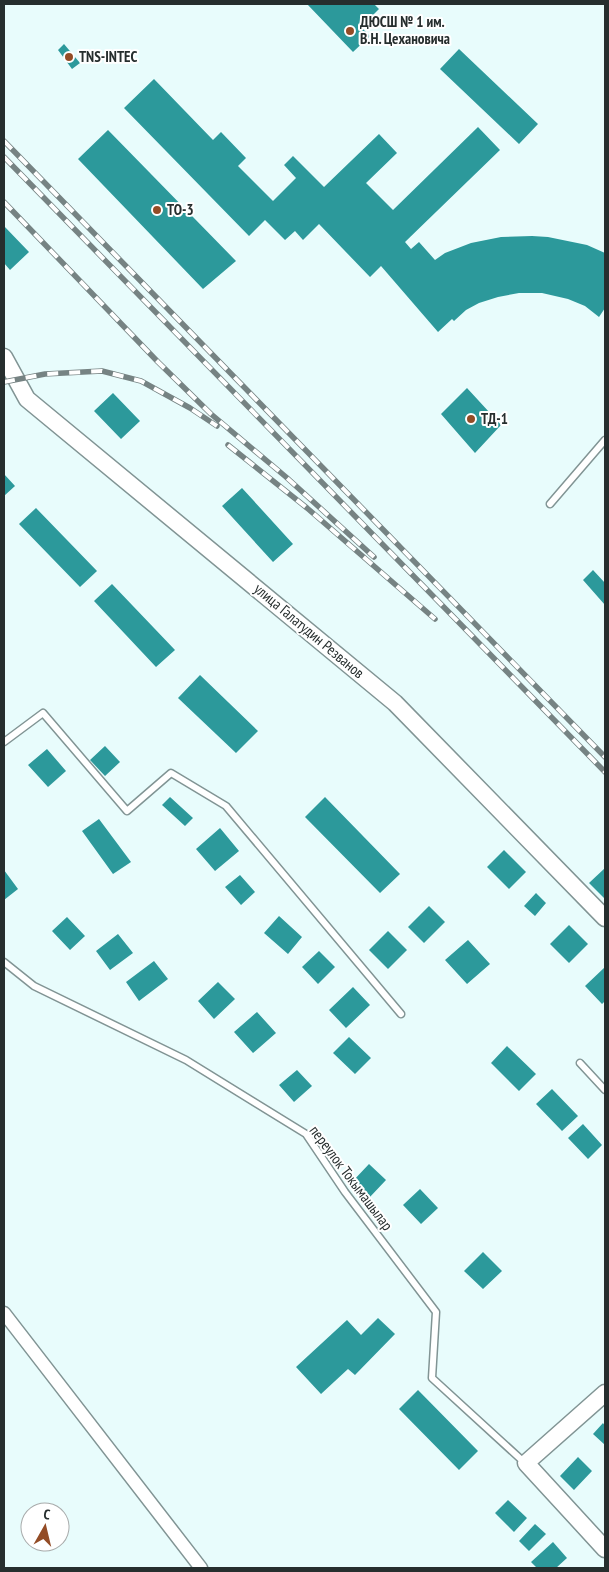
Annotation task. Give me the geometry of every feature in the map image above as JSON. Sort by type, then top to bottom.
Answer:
[{"type":"street","name":"улица Галатудин Резванов","points":[[5,361],[27,399],[395,703],[605,918]]},
{"type":"street","points":[[4,1313],[201,1568]]},
{"type":"street","points":[[605,1393],[526,1463],[605,1550]]},
{"type":"lane","points":[[550,504],[605,440]]},
{"type":"lane","points":[[4,742],[43,713],[127,810],[172,774],[226,806],[401,1014]]},
{"type":"lane","name":"переулок Токымашылар","points":[[4,962],[34,986],[186,1060],[306,1134],[345,1192],[436,1312],[432,1378],[526,1463]]},
{"type":"lane","points":[[580,1063],[605,1090]]},
{"type":"building","name":"ДЮСШ № 1 им. В.Н. Цехановича","points":[[307,4],[374,4],[379,9],[361,27],[370,36],[353,52]]},
{"type":"building","name":"TNS-INTEC","points":[[64,44],[80,63],[72,69],[58,50]]},
{"type":"building","points":[[459,49],[538,124],[519,144],[440,69]]},
{"type":"building","points":[[154,79],[213,140],[221,132],[246,158],[238,166],[273,201],[296,178],[284,165],[293,156],[324,187],[379,134],[397,153],[366,183],[393,210],[478,127],[500,150],[405,242],[411,249],[419,242],[435,260],[445,253],[471,243],[501,237],[548,237],[587,245],[605,253],[605,308],[599,317],[585,306],[568,299],[542,293],[519,293],[479,303],[466,310],[454,321],[452,319],[438,332],[381,266],[370,277],[319,224],[303,240],[295,231],[285,240],[265,220],[249,236],[124,108]]},
{"type":"building","name":"ТО-3","points":[[108,130],[236,261],[203,289],[78,159]]},
{"type":"building","points":[[4,226],[29,252],[10,270],[4,263]]},
{"type":"building","name":"ТД-1","points":[[467,388],[501,425],[475,453],[441,414]]},
{"type":"building","points":[[113,393],[140,421],[121,439],[94,411]]},
{"type":"building","points":[[4,474],[15,486],[4,496]]},
{"type":"building","points":[[242,488],[293,544],[273,562],[222,506]]},
{"type":"building","points":[[36,508],[97,571],[80,587],[19,524]]},
{"type":"building","points":[[593,570],[605,583],[605,605],[583,580]]},
{"type":"building","points":[[112,584],[175,650],[156,667],[94,601]]},
{"type":"building","points":[[200,675],[258,731],[236,753],[178,698]]},
{"type":"building","points":[[105,746],[120,762],[105,776],[90,760]]},
{"type":"building","points":[[47,749],[66,771],[48,787],[28,765]]},
{"type":"building","points":[[170,797],[193,818],[185,826],[162,805]]},
{"type":"building","points":[[325,797],[400,874],[380,893],[305,817]]},
{"type":"building","points":[[99,819],[131,862],[113,874],[82,831]]},
{"type":"building","points":[[220,828],[239,851],[215,871],[196,849]]},
{"type":"building","points":[[504,850],[526,872],[509,889],[487,867]]},
{"type":"building","points":[[605,868],[605,899],[589,883]]},
{"type":"building","points":[[4,870],[18,889],[4,900]]},
{"type":"building","points":[[240,875],[255,892],[241,905],[225,887]]},
{"type":"building","points":[[536,893],[546,903],[535,916],[524,906]]},
{"type":"building","points":[[429,906],[445,922],[424,943],[408,927]]},
{"type":"building","points":[[279,916],[302,937],[288,954],[264,933]]},
{"type":"building","points":[[67,917],[85,936],[70,950],[52,931]]},
{"type":"building","points":[[569,925],[588,944],[569,963],[550,944]]},
{"type":"building","points":[[388,931],[407,950],[388,969],[369,950]]},
{"type":"building","points":[[118,934],[133,953],[110,970],[96,951]]},
{"type":"building","points":[[468,940],[490,964],[467,984],[445,960]]},
{"type":"building","points":[[319,951],[335,967],[318,984],[302,967]]},
{"type":"building","points":[[154,961],[168,979],[139,1001],[126,982]]},
{"type":"building","points":[[605,967],[605,1001],[602,1004],[585,986]]},
{"type":"building","points":[[218,982],[235,999],[214,1019],[198,1001]]},
{"type":"building","points":[[353,987],[370,1005],[346,1028],[329,1010]]},
{"type":"building","points":[[257,1012],[276,1033],[253,1053],[234,1032]]},
{"type":"building","points":[[349,1037],[371,1058],[355,1074],[333,1053]]},
{"type":"building","points":[[507,1046],[536,1074],[519,1091],[491,1063]]},
{"type":"building","points":[[297,1070],[312,1086],[294,1102],[279,1085]]},
{"type":"building","points":[[552,1089],[578,1116],[562,1131],[536,1104]]},
{"type":"building","points":[[583,1124],[602,1145],[588,1159],[568,1138]]},
{"type":"building","points":[[369,1164],[386,1180],[369,1198],[352,1182]]},
{"type":"building","points":[[420,1189],[438,1208],[421,1224],[403,1205]]},
{"type":"building","points":[[483,1252],[502,1271],[483,1289],[464,1271]]},
{"type":"building","points":[[378,1318],[395,1334],[355,1375],[348,1369],[321,1394],[296,1367],[347,1320],[361,1335]]},
{"type":"building","points":[[418,1390],[478,1451],[459,1470],[399,1409]]},
{"type":"building","points":[[603,1423],[605,1426],[605,1445],[593,1434]]},
{"type":"building","points":[[578,1457],[592,1471],[574,1490],[560,1476]]},
{"type":"building","points":[[508,1500],[527,1518],[514,1532],[495,1513]]},
{"type":"building","points":[[535,1524],[546,1534],[529,1551],[519,1541]]},
{"type":"building","points":[[553,1542],[567,1558],[556,1568],[537,1568],[531,1562]]},
{"type":"railway","points":[[4,141],[605,757]]},
{"type":"railway","points":[[4,157],[605,772]]},
{"type":"railway","points":[[4,202],[158,362],[211,414],[286,477],[374,557]]},
{"type":"railway","points":[[4,382],[45,374],[102,371],[141,381],[190,408],[217,426]]},
{"type":"railway","points":[[228,445],[307,508],[435,619]]},
{"type":"place","name":"ДЮСШ № 1 им. В.Н. Цехановича","points":[[350,31]]},
{"type":"place","name":"TNS-INTEC","points":[[69,57]]},
{"type":"place","name":"ТО-3","points":[[157,210]]},
{"type":"place","name":"ТД-1","points":[[471,419]]}]
